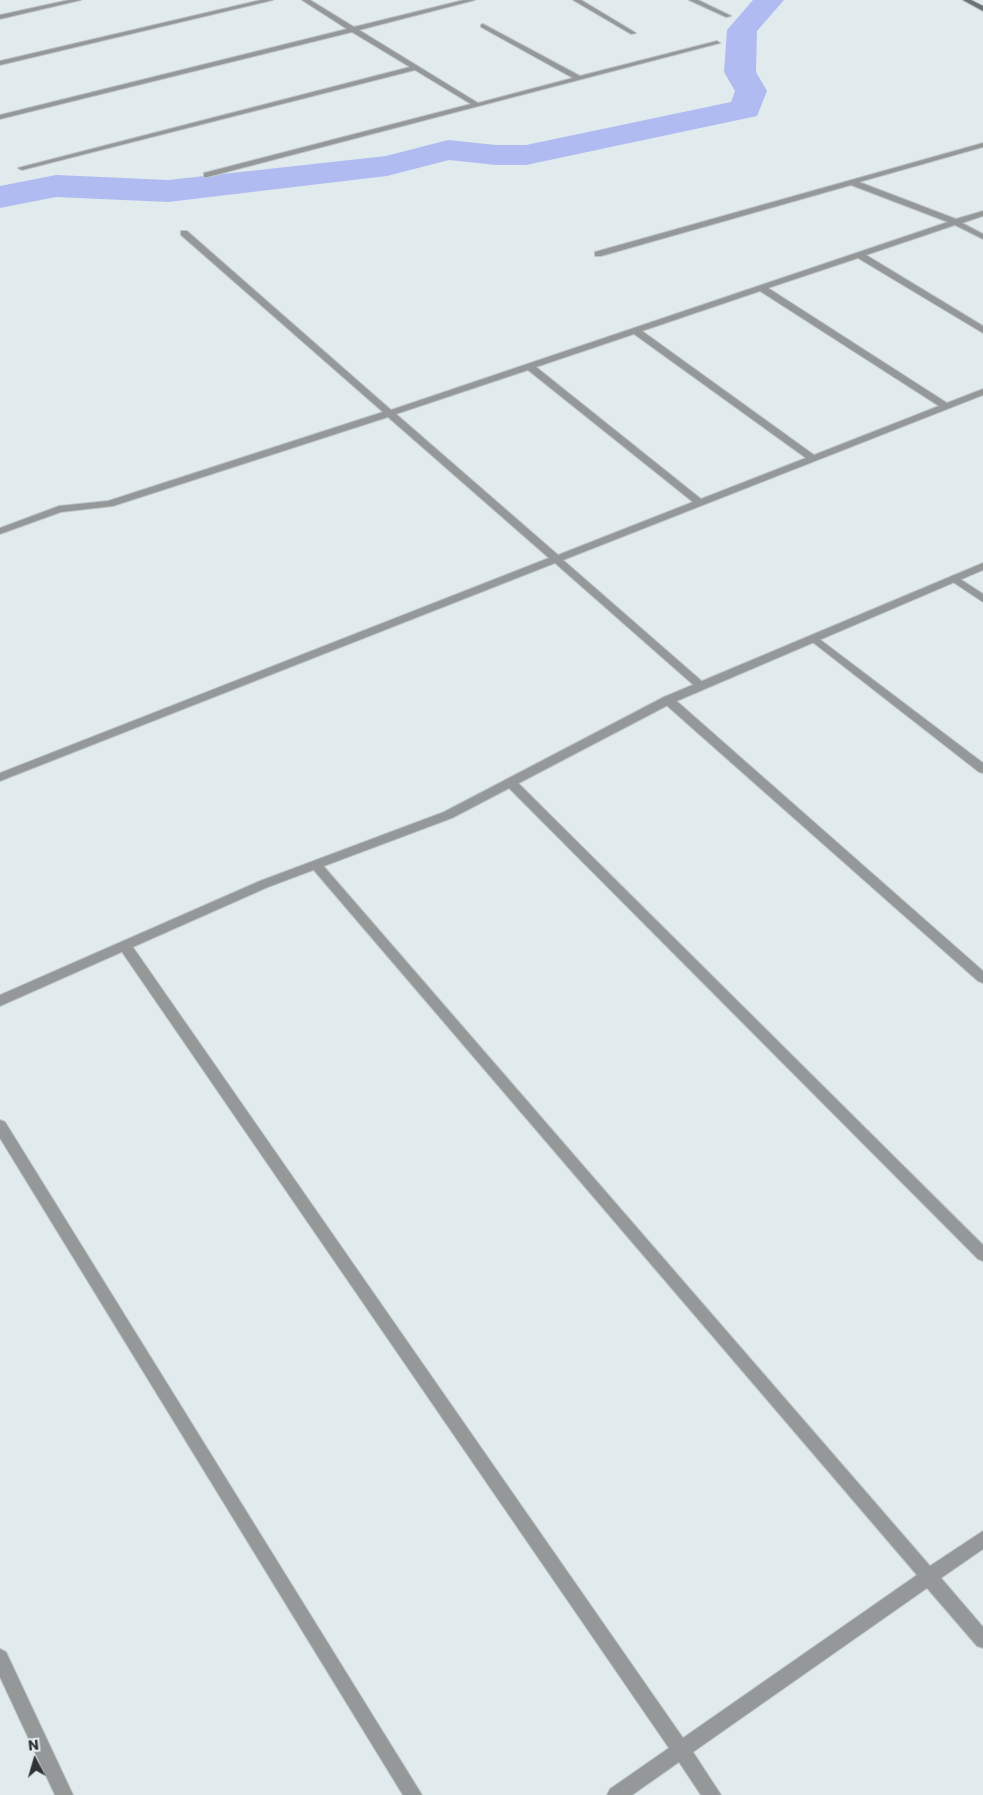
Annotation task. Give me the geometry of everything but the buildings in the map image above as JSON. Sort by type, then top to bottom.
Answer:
[{"type":"main road","points":[[966,0],[983,9]]},
{"type":"street","points":[[0,17],[78,0]]},
{"type":"street","points":[[0,63],[270,0]]},
{"type":"street","points":[[305,0],[477,106]]},
{"type":"street","points":[[0,117],[472,0]]},
{"type":"street","points":[[576,0],[633,33]]},
{"type":"street","points":[[692,0],[728,16]]},
{"type":"street","points":[[483,26],[580,79]]},
{"type":"street","points":[[207,175],[717,43]]},
{"type":"street","points":[[22,168],[416,68]]},
{"type":"street","points":[[598,254],[983,145]]},
{"type":"street","points":[[851,182],[955,222],[983,237]]},
{"type":"street","points":[[0,531],[59,509],[109,504],[390,413],[983,213]]},
{"type":"street","points":[[184,232],[701,686]]},
{"type":"street","points":[[859,255],[983,330]]},
{"type":"street","points":[[760,288],[946,406]]},
{"type":"street","points":[[636,330],[813,459]]},
{"type":"street","points":[[529,366],[700,503]]},
{"type":"street","points":[[0,777],[983,392]]},
{"type":"street","points":[[0,1001],[264,884],[448,814],[668,700],[983,566]]},
{"type":"street","points":[[954,578],[983,598]]},
{"type":"street","points":[[814,638],[983,769]]},
{"type":"street","points":[[668,700],[983,978]]},
{"type":"street","points":[[510,782],[983,1255]]},
{"type":"street","points":[[316,865],[983,1640]]},
{"type":"street","points":[[125,946],[712,1795]]},
{"type":"street","points":[[0,1126],[413,1795]]},
{"type":"street","points":[[616,1795],[930,1578],[983,1539]]},
{"type":"street","points":[[0,1658],[64,1795]]},
{"type":"waterway","points":[[0,197],[56,186],[168,191],[387,166],[448,150],[496,155],[526,155],[745,109],[751,91],[740,72],[742,30],[769,0]]}]
